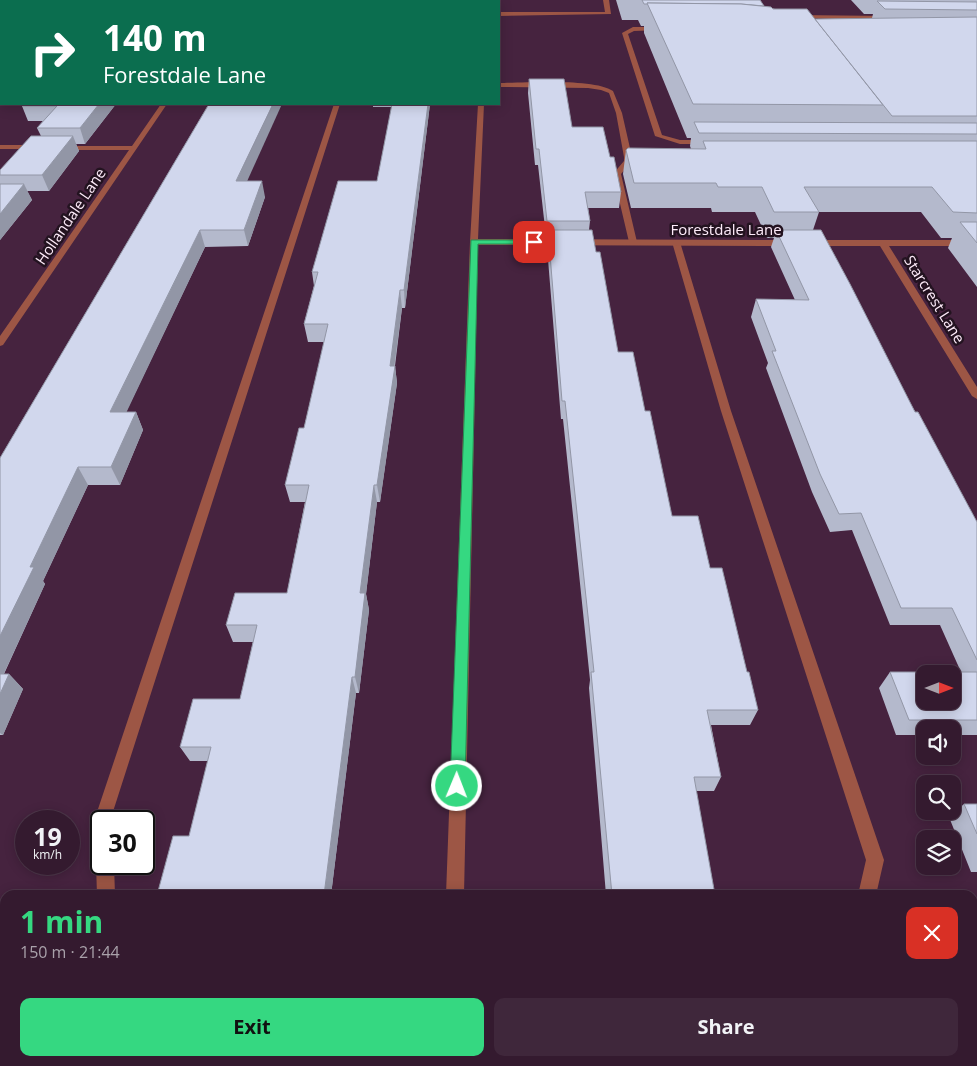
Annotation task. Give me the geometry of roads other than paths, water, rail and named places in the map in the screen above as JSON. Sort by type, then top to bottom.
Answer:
[{"type":"street","points":[[500,14],[605,14],[609,13],[606,0]]},
{"type":"street","points":[[789,17],[894,18]]},
{"type":"street","points":[[670,30],[633,30],[625,33],[659,136],[680,142],[718,142]]},
{"type":"street","points":[[500,85],[588,86],[600,87],[610,92],[616,102],[628,161],[618,174],[633,242]]},
{"type":"street","name":"Hollandale Lane","points":[[0,343],[163,105]]},
{"type":"street","points":[[106,810],[337,105]]},
{"type":"street","points":[[455,890],[474,242],[481,105]]},
{"type":"street","points":[[0,147],[48,148]]},
{"type":"street","points":[[57,148],[133,148]]},
{"type":"street","points":[[628,161],[637,161]]},
{"type":"street","name":"Forestdale Lane","points":[[474,242],[794,243]]},
{"type":"street","points":[[676,242],[726,411],[875,860],[868,890]]},
{"type":"street","name":"Forestdale Lane","points":[[804,243],[977,243]]},
{"type":"street","name":"Starcrest Lane","points":[[883,243],[977,396]]},
{"type":"street","points":[[105,875],[106,890]]}]
